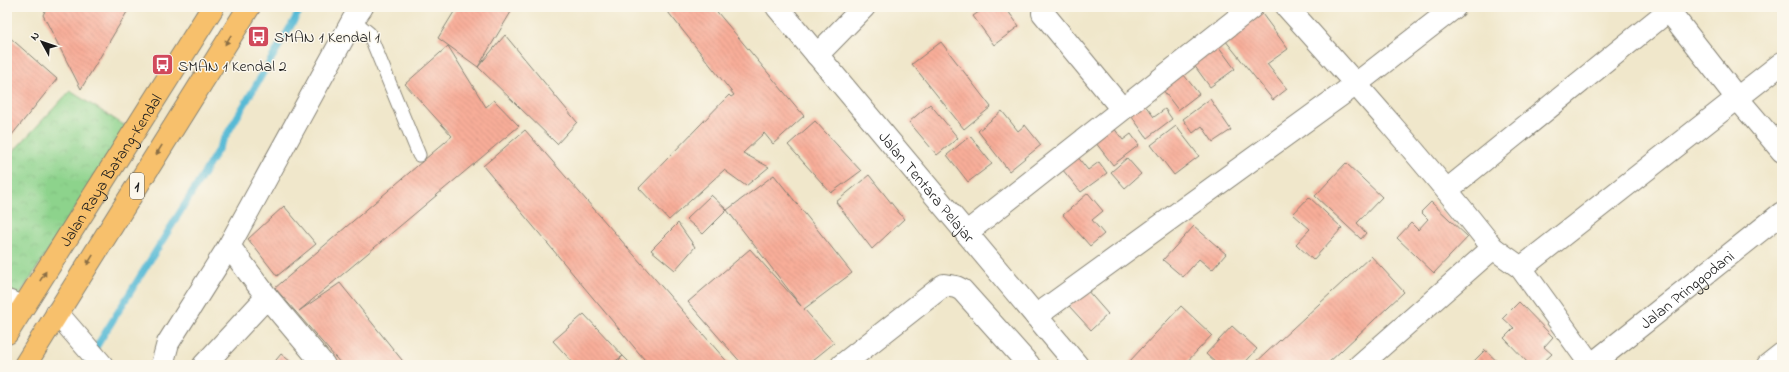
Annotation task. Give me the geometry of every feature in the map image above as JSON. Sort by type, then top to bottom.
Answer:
[{"type":"highway","name":"Jalan Raya Batang-Kendal","points":[[7,333],[16,299],[213,7]]},
{"type":"highway","name":"Jalan Raya Batang-Kendal","points":[[25,365],[249,7]]},
{"type":"street","name":"Jalan Tentara Pelajar","points":[[777,7],[1077,365]]},
{"type":"street","points":[[817,55],[864,7]]},
{"type":"street","points":[[966,232],[1252,7]]},
{"type":"street","points":[[1287,7],[1356,84],[1447,190],[1493,248],[1521,268],[1591,365]]},
{"type":"street","points":[[1036,316],[1356,84],[1455,7]]},
{"type":"street","points":[[1447,190],[1669,8],[1737,98],[1782,151]]},
{"type":"street","points":[[1043,9],[1122,109]]},
{"type":"street","points":[[162,365],[168,343],[229,246],[358,14]]},
{"type":"street","points":[[1521,268],[1782,63]]},
{"type":"street","name":"Jalan Pringgodani","points":[[1591,365],[1782,213]]},
{"type":"street","points":[[229,246],[267,297],[324,365]]},
{"type":"street","points":[[1360,365],[1493,248]]},
{"type":"street","points":[[842,365],[944,285],[956,287],[962,290],[1029,365]]},
{"type":"street","points":[[204,365],[267,297]]},
{"type":"street","points":[[57,313],[102,365]]},
{"type":"street","points":[[1768,365],[1782,354]]},
{"type":"lane","points":[[358,14],[369,33],[419,155]]},
{"type":"green space","points":[[70,91],[127,127],[7,315],[7,158]]},
{"type":"building","points":[[47,7],[130,7],[81,89],[43,15]]},
{"type":"building","points":[[457,7],[514,7],[478,67],[438,38]]},
{"type":"building","points":[[664,7],[713,7],[804,116],[773,144],[764,133],[743,153],[769,167],[746,186],[724,170],[669,220],[639,188],[729,95],[731,97],[734,95]]},
{"type":"building","points":[[986,7],[1005,7],[1019,26],[994,45],[973,16]]},
{"type":"building","points":[[1257,7],[1288,49],[1267,64],[1287,89],[1273,100],[1221,35]]},
{"type":"building","points":[[7,35],[57,79],[7,141]]},
{"type":"building","points":[[505,35],[577,122],[557,144],[478,67]]},
{"type":"building","points":[[941,42],[991,107],[964,129],[912,64]]},
{"type":"building","points":[[1216,43],[1235,69],[1210,87],[1191,61]]},
{"type":"building","points":[[448,46],[486,107],[494,100],[519,126],[299,311],[340,283],[406,365],[342,365],[275,288],[452,136],[405,84]]},
{"type":"building","points":[[1180,70],[1199,94],[1178,110],[1160,86]]},
{"type":"building","points":[[1210,99],[1231,130],[1213,142],[1202,126],[1193,133],[1183,119]]},
{"type":"building","points":[[1141,100],[1154,117],[1165,109],[1172,119],[1147,138],[1127,110]]},
{"type":"building","points":[[930,104],[958,138],[937,155],[909,122]]},
{"type":"building","points":[[1002,111],[1018,131],[1025,125],[1041,145],[1009,171],[978,131]]},
{"type":"building","points":[[815,121],[861,171],[831,193],[788,145]]},
{"type":"building","points":[[1110,123],[1123,140],[1131,134],[1139,145],[1113,165],[1092,138]]},
{"type":"building","points":[[1176,126],[1199,156],[1174,175],[1151,145]]},
{"type":"building","points":[[525,130],[730,365],[649,365],[483,166]]},
{"type":"building","points":[[970,136],[992,164],[968,182],[947,155]]},
{"type":"building","points":[[1073,151],[1088,170],[1099,162],[1107,173],[1081,192],[1057,163]]},
{"type":"building","points":[[1127,158],[1141,174],[1125,188],[1111,172]]},
{"type":"building","points":[[1346,163],[1382,197],[1357,223],[1366,233],[1361,239],[1315,196]]},
{"type":"building","points":[[774,175],[852,273],[804,309],[834,343],[807,365],[743,365],[688,302],[750,249],[801,306],[727,210]]},
{"type":"building","points":[[869,175],[904,219],[872,249],[836,202]]},
{"type":"building","points":[[1088,193],[1103,211],[1092,220],[1104,234],[1090,246],[1063,215]]},
{"type":"building","points":[[711,195],[727,210],[703,234],[686,219]]},
{"type":"building","points":[[1309,197],[1342,228],[1313,260],[1296,244],[1310,229],[1293,214]]},
{"type":"building","points":[[1431,202],[1468,237],[1434,273],[1397,238],[1411,223],[1418,230],[1428,219],[1421,212]]},
{"type":"building","points":[[284,206],[316,244],[277,276],[248,239]]},
{"type":"building","points":[[678,223],[695,247],[675,270],[651,250]]},
{"type":"building","points":[[1194,226],[1226,254],[1212,270],[1199,259],[1183,277],[1163,260]]},
{"type":"building","points":[[1371,256],[1404,292],[1326,365],[1253,365]]},
{"type":"building","points":[[1086,289],[1108,314],[1091,330],[1069,306]]},
{"type":"building","points":[[1519,302],[1553,337],[1544,347],[1552,354],[1540,365],[1530,365],[1504,338],[1514,328],[1503,318]]},
{"type":"building","points":[[1181,306],[1212,335],[1184,365],[1132,365],[1129,362]]},
{"type":"building","points":[[584,314],[623,356],[609,365],[575,365],[553,341]]},
{"type":"building","points":[[1232,326],[1257,349],[1243,365],[1230,365],[1228,363],[1226,365],[1218,365],[1206,354]]},
{"type":"building","points":[[1485,350],[1501,365],[1470,365]]},
{"type":"building","points":[[281,354],[295,365],[272,365]]},
{"type":"building","points":[[623,356],[632,365],[614,365]]},
{"type":"waterway","points":[[85,365],[200,180],[302,7]]},
{"type":"place","name":"SMAN 1 Kendal 1","points":[[259,36]]},
{"type":"place","name":"SMAN 1 Kendal 2","points":[[163,65]]}]
